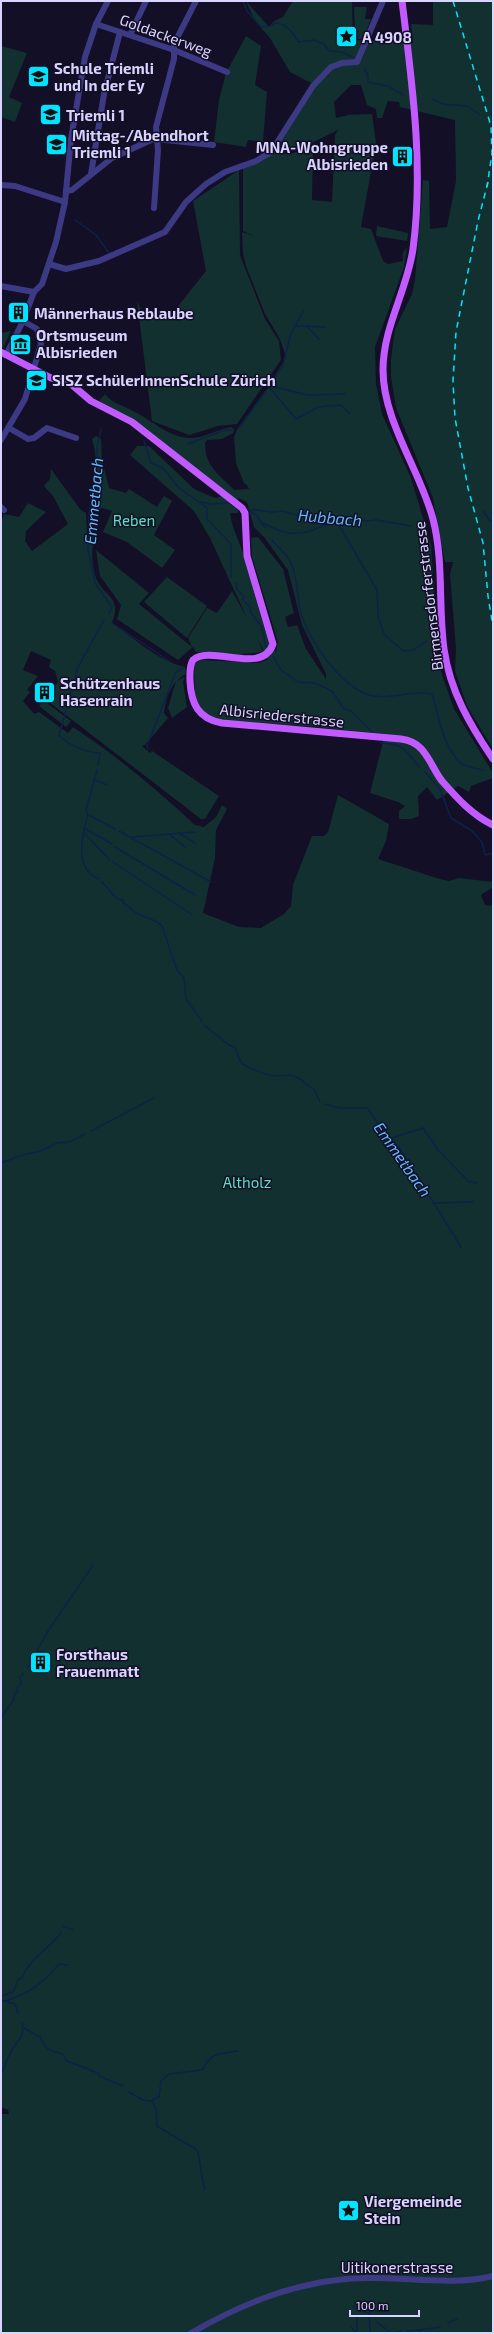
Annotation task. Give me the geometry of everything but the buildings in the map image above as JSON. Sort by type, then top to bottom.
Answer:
[{"type":"main road","name":"Birmensdorferstrasse","points":[[402,1],[417,132],[418,163],[411,260],[385,343],[383,372],[384,387],[390,411],[420,481],[433,521],[440,567],[444,648],[451,680],[468,720],[493,759]]},
{"type":"main road","name":"Albisriederstrasse","points":[[4,353],[51,378],[71,384],[91,401],[136,425],[242,508],[245,513],[248,561],[273,638],[273,644],[269,652],[258,658],[203,655],[195,658],[190,665],[191,692],[194,705],[200,713],[208,719],[222,723],[401,739],[413,742],[423,749],[442,781],[466,806],[476,815],[493,825]]},
{"type":"street","points":[[130,35],[146,1]]},
{"type":"street","points":[[154,208],[158,150],[156,127],[174,59],[174,44],[196,1]]},
{"type":"street","points":[[49,264],[66,269],[99,261],[159,235],[169,228],[186,202],[206,184],[225,172],[256,161],[271,152],[308,93],[322,76],[335,65],[357,62],[382,1]]},
{"type":"street","points":[[4,353],[23,321],[34,292],[42,284],[49,264],[65,202],[71,139],[85,57],[96,24],[106,2]]},
{"type":"street","name":"Goldackerweg","points":[[96,24],[174,50],[227,72]]},
{"type":"street","points":[[91,174],[104,94],[120,32]]},
{"type":"street","points":[[66,191],[72,190],[112,158],[156,139],[213,146]]},
{"type":"street","points":[[1,185],[15,186],[65,202]]},
{"type":"street","points":[[1,286],[34,292]]},
{"type":"street","points":[[1,440],[22,408],[41,339],[37,329],[23,321]]},
{"type":"street","points":[[9,428],[28,439],[34,438],[47,428],[76,438]]},
{"type":"street","name":"Uitikonerstrasse","points":[[191,2333],[250,2302],[306,2285],[365,2278],[456,2280],[493,2276]]},
{"type":"green space","points":[[246,1],[269,27],[274,21],[283,17],[293,1],[352,1],[353,40],[413,43],[411,24],[433,25],[433,1],[493,1],[493,749],[467,706],[455,671],[456,649],[450,574],[453,562],[445,562],[433,498],[396,408],[391,377],[391,359],[395,329],[412,294],[415,280],[423,180],[429,181],[430,229],[447,227],[456,181],[455,120],[400,107],[399,102],[388,101],[382,118],[377,118],[376,109],[367,105],[361,85],[351,85],[334,102],[336,118],[348,115],[372,114],[376,144],[361,227],[371,229],[383,261],[388,264],[403,261],[403,253],[407,247],[404,267],[375,347],[376,384],[382,414],[411,478],[431,545],[434,611],[430,628],[435,641],[442,675],[454,709],[493,773],[493,778],[471,786],[469,792],[458,786],[437,800],[427,787],[418,796],[419,816],[411,819],[399,819],[399,811],[405,806],[398,802],[370,793],[385,734],[307,726],[219,720],[204,713],[195,699],[194,664],[201,660],[259,663],[268,659],[258,640],[263,652],[233,655],[196,652],[193,647],[178,660],[117,619],[121,605],[100,576],[96,550],[149,593],[139,604],[192,647],[188,638],[207,608],[217,613],[232,591],[247,618],[210,538],[194,511],[130,455],[137,446],[149,446],[194,489],[215,498],[230,494],[99,401],[105,394],[114,402],[138,414],[160,428],[184,437],[198,437],[232,427],[234,430],[233,433],[222,439],[207,440],[205,443],[207,458],[214,470],[234,490],[249,489],[244,483],[236,463],[234,437],[238,428],[267,389],[286,357],[280,339],[265,314],[246,266],[243,254],[242,232],[254,236],[243,231],[243,166],[273,154],[313,84],[290,72],[270,38],[255,21]],"holes":[[[338,130],[335,135],[332,202],[312,200],[313,146],[291,154],[273,154],[297,150]],[[238,498],[247,502],[254,527],[264,537],[288,570],[302,625],[326,674],[326,679],[306,649],[297,625],[288,627],[285,617],[294,613],[283,569],[258,537],[251,538],[252,557],[278,642],[276,652],[270,642],[261,619],[248,567],[232,524],[230,513],[238,513]]]},
{"type":"green space","points":[[354,7],[367,7],[365,19],[371,19],[363,39],[355,39]]},
{"type":"green space","points":[[246,36],[261,46],[255,85],[267,92],[263,142],[248,140],[246,147],[214,142],[219,100],[226,73]]},
{"type":"green space","points":[[1,46],[27,53],[9,97],[22,103],[15,122],[1,117]]},
{"type":"green space","points":[[239,170],[240,255],[265,319],[279,341],[281,360],[237,424],[218,426],[189,435],[152,421],[137,301],[144,316],[175,310],[206,271],[193,201]]},
{"type":"green space","points":[[377,226],[408,233],[407,241],[376,236]]},
{"type":"green space","points":[[11,331],[3,348],[1,347],[1,333]]},
{"type":"green space","name":"Reben","points":[[96,436],[101,439],[102,460],[109,488],[126,493],[129,489],[157,507],[164,496],[172,501],[154,535],[175,550],[162,568],[127,542],[103,532],[112,511],[102,508],[90,514],[96,476],[96,459],[92,439]]},
{"type":"green space","name":"Altholz","points":[[51,469],[80,509],[86,513],[87,535],[94,534],[92,554],[95,575],[98,582],[113,601],[115,606],[115,614],[112,623],[156,655],[185,667],[186,674],[177,681],[170,690],[166,701],[164,713],[168,718],[145,745],[142,746],[150,753],[152,751],[219,796],[205,819],[201,819],[45,699],[58,682],[55,671],[49,667],[51,660],[31,651],[23,670],[38,676],[27,690],[30,692],[23,701],[34,714],[39,712],[68,733],[73,727],[105,749],[151,786],[195,825],[204,827],[216,817],[222,805],[227,809],[216,830],[215,858],[203,913],[239,927],[261,928],[284,914],[291,906],[293,885],[312,836],[324,836],[328,832],[338,795],[389,824],[386,841],[378,859],[449,881],[459,878],[493,882],[493,887],[481,895],[485,905],[493,906],[493,2333],[1,2333],[1,2114],[9,2114],[8,2110],[1,2107],[1,523],[4,514],[19,517],[28,503],[46,512],[26,531],[25,541],[32,551],[68,524],[53,496],[44,486],[50,479]]},
{"type":"green space","points":[[167,577],[207,606],[187,638],[144,602]]},
{"type":"green space","points":[[185,677],[183,682],[187,707],[172,718],[168,708],[176,681]]},
{"type":"green space","points":[[44,701],[71,721],[66,727],[39,706]]},
{"type":"waterway","points":[[243,1],[247,11],[261,27],[279,23],[289,29],[299,42],[314,40],[324,44],[329,51],[341,52],[353,57]]},
{"type":"waterway","points":[[364,69],[368,75],[368,82],[388,86],[403,95]]},
{"type":"waterway","points":[[432,99],[443,104],[467,106],[479,114]]},
{"type":"waterway","points":[[75,220],[96,235],[109,253]]},
{"type":"waterway","points":[[269,387],[283,365],[291,333],[304,310]]},
{"type":"waterway","points":[[297,326],[325,327]]},
{"type":"waterway","points":[[307,326],[319,339]]},
{"type":"waterway","points":[[270,386],[308,395],[345,394]]},
{"type":"waterway","points":[[268,389],[269,387],[296,419],[318,407],[341,405],[350,414]]},
{"type":"waterway","points":[[239,428],[265,392]]},
{"type":"waterway","name":"Emmetbach","points":[[101,429],[97,447],[97,478],[89,513],[88,549],[95,583],[112,607],[109,614]]},
{"type":"waterway","points":[[188,444],[222,431],[234,429]]},
{"type":"waterway","name":"Hubbach","points":[[144,441],[151,463],[163,468],[179,488],[207,508],[207,519],[231,544],[231,577]]},
{"type":"waterway","name":"Hubbach","points":[[201,502],[212,504],[229,503],[238,510]]},
{"type":"waterway","name":"Hubbach","points":[[248,509],[273,512],[282,511],[308,518],[345,517],[367,521],[376,520],[411,526]]},
{"type":"waterway","points":[[249,510],[257,516],[265,528]]},
{"type":"waterway","name":"Hubbach","points":[[483,511],[490,521],[493,520]]},
{"type":"waterway","points":[[259,521],[272,528],[292,533],[306,532],[337,522],[377,590],[378,615],[384,634],[403,651],[413,650],[427,641]]},
{"type":"waterway","points":[[272,540],[286,555],[293,568],[300,610],[307,628],[320,651],[338,673],[348,683],[369,695],[384,697],[417,693],[432,694],[441,727],[451,751],[459,761],[468,767],[484,770]]},
{"type":"waterway","points":[[236,583],[237,589],[244,597],[242,599],[251,608],[250,611],[262,628],[266,648]]},
{"type":"waterway","name":"Emmetbach","points":[[98,765],[100,753],[78,748],[59,736],[78,667],[104,620]]},
{"type":"waterway","points":[[112,623],[169,661]]},
{"type":"waterway","points":[[273,656],[281,670],[298,682],[315,683],[332,691],[344,709],[351,711],[374,734]]},
{"type":"waterway","points":[[148,749],[147,746],[176,672],[183,668]]},
{"type":"waterway","points":[[380,743],[399,746],[407,752],[419,767]]},
{"type":"waterway","name":"Emmetbach","points":[[97,770],[86,810],[88,815],[82,841],[82,850],[85,867],[91,874],[99,879]]},
{"type":"waterway","points":[[424,771],[440,789],[451,818],[472,831],[482,842],[485,855],[493,853]]},
{"type":"waterway","points":[[94,780],[107,785]]},
{"type":"waterway","points":[[89,815],[115,829]]},
{"type":"waterway","points":[[84,828],[112,844]]},
{"type":"waterway","points":[[119,831],[211,882]]},
{"type":"waterway","points":[[132,837],[195,832]]},
{"type":"waterway","points":[[179,833],[195,843]]},
{"type":"waterway","points":[[85,834],[110,860]]},
{"type":"waterway","points":[[169,834],[185,847]]},
{"type":"waterway","points":[[115,847],[195,895]]},
{"type":"waterway","points":[[113,862],[191,914]]},
{"type":"waterway","name":"Emmetbach","points":[[102,882],[117,899],[123,900],[124,904],[135,912],[157,922],[162,926],[177,970],[184,978],[186,999],[202,1021]]},
{"type":"waterway","name":"Emmetbach","points":[[204,1025],[229,1045],[235,1047],[239,1059],[247,1067],[275,1076],[289,1075],[297,1077],[314,1089],[320,1102]]},
{"type":"waterway","points":[[91,1131],[154,1098]]},
{"type":"waterway","name":"Emmetbach","points":[[324,1104],[339,1108],[367,1108],[385,1133],[399,1147],[461,1247]]},
{"type":"waterway","points":[[392,1138],[423,1128],[438,1150],[469,1182],[477,1183]]},
{"type":"waterway","points":[[1,1163],[22,1155],[41,1151],[57,1143],[69,1142],[85,1134]]},
{"type":"waterway","points":[[434,1203],[473,1202]]},
{"type":"waterway","points":[[28,1667],[48,1631],[93,1565]]},
{"type":"waterway","points":[[1,1718],[14,1699],[14,1695],[18,1692],[17,1688],[21,1684],[20,1677],[24,1673]]},
{"type":"waterway","points":[[63,1926],[73,1930]]},
{"type":"waterway","points":[[1,1996],[13,1992],[18,1980],[22,1978],[25,1971],[61,1933]]},
{"type":"waterway","points":[[6,2001],[22,1995],[36,1987],[59,1964],[68,1965]]},
{"type":"waterway","points":[[1,2000],[15,2004],[18,2013]]},
{"type":"waterway","points":[[1,2074],[12,2050],[23,2032],[22,2023]]},
{"type":"waterway","points":[[24,2028],[40,2037],[48,2049],[63,2054],[67,2061],[98,2073],[99,2076],[123,2086]]},
{"type":"waterway","points":[[152,2100],[159,2097],[161,2081],[169,2074],[202,2070],[209,2059],[213,2056],[221,2053],[238,2051]]},
{"type":"waterway","points":[[129,2092],[143,2100],[152,2101],[156,2109],[157,2126],[197,2150],[205,2189]]},
{"type":"waterway","points":[[352,2306],[370,2314]]},
{"type":"waterway","points":[[369,2307],[370,2333]]},
{"type":"waterway","points":[[369,2311],[380,2308]]},
{"type":"waterway","points":[[357,2317],[357,2333]]},
{"type":"waterway","points":[[448,2323],[457,2319]]},
{"type":"waterway","points":[[377,2322],[391,2333]]},
{"type":"waterway","points":[[351,2327],[356,2333]]},
{"type":"waterway","points":[[420,2333],[420,2330],[440,2327]]},
{"type":"waterway","points":[[407,2331],[420,2330]]},
{"type":"waterway","points":[[394,2333],[402,2331]]},
{"type":"railway","points":[[453,1],[491,126],[492,153],[487,187]]},
{"type":"railway","points":[[488,182],[478,221],[456,332],[453,381],[455,418],[468,488],[483,543],[488,596],[493,627]]},
{"type":"place","name":"A 4908","points":[[346,37]]},
{"type":"place","name":"Schule Triemli und In der Ey","points":[[39,77]]},
{"type":"place","name":"Triemli 1","points":[[50,115]]},
{"type":"place","name":"Mittag-/Abendhort Triemli 1","points":[[57,144]]},
{"type":"place","name":"MNA-Wohngruppe Albisrieden","points":[[403,156]]},
{"type":"place","name":"Männerhaus Reblaube","points":[[18,313]]},
{"type":"place","name":"Ortsmuseum Albisrieden","points":[[20,344]]},
{"type":"place","name":"SISZ SchülerInnenSchule Zürich","points":[[36,380]]},
{"type":"place","name":"Schützenhaus Hasenrain","points":[[44,692]]},
{"type":"place","name":"Forsthaus Frauenmatt","points":[[41,1663]]},
{"type":"place","name":"Viergemeinde Stein","points":[[349,2210]]}]
